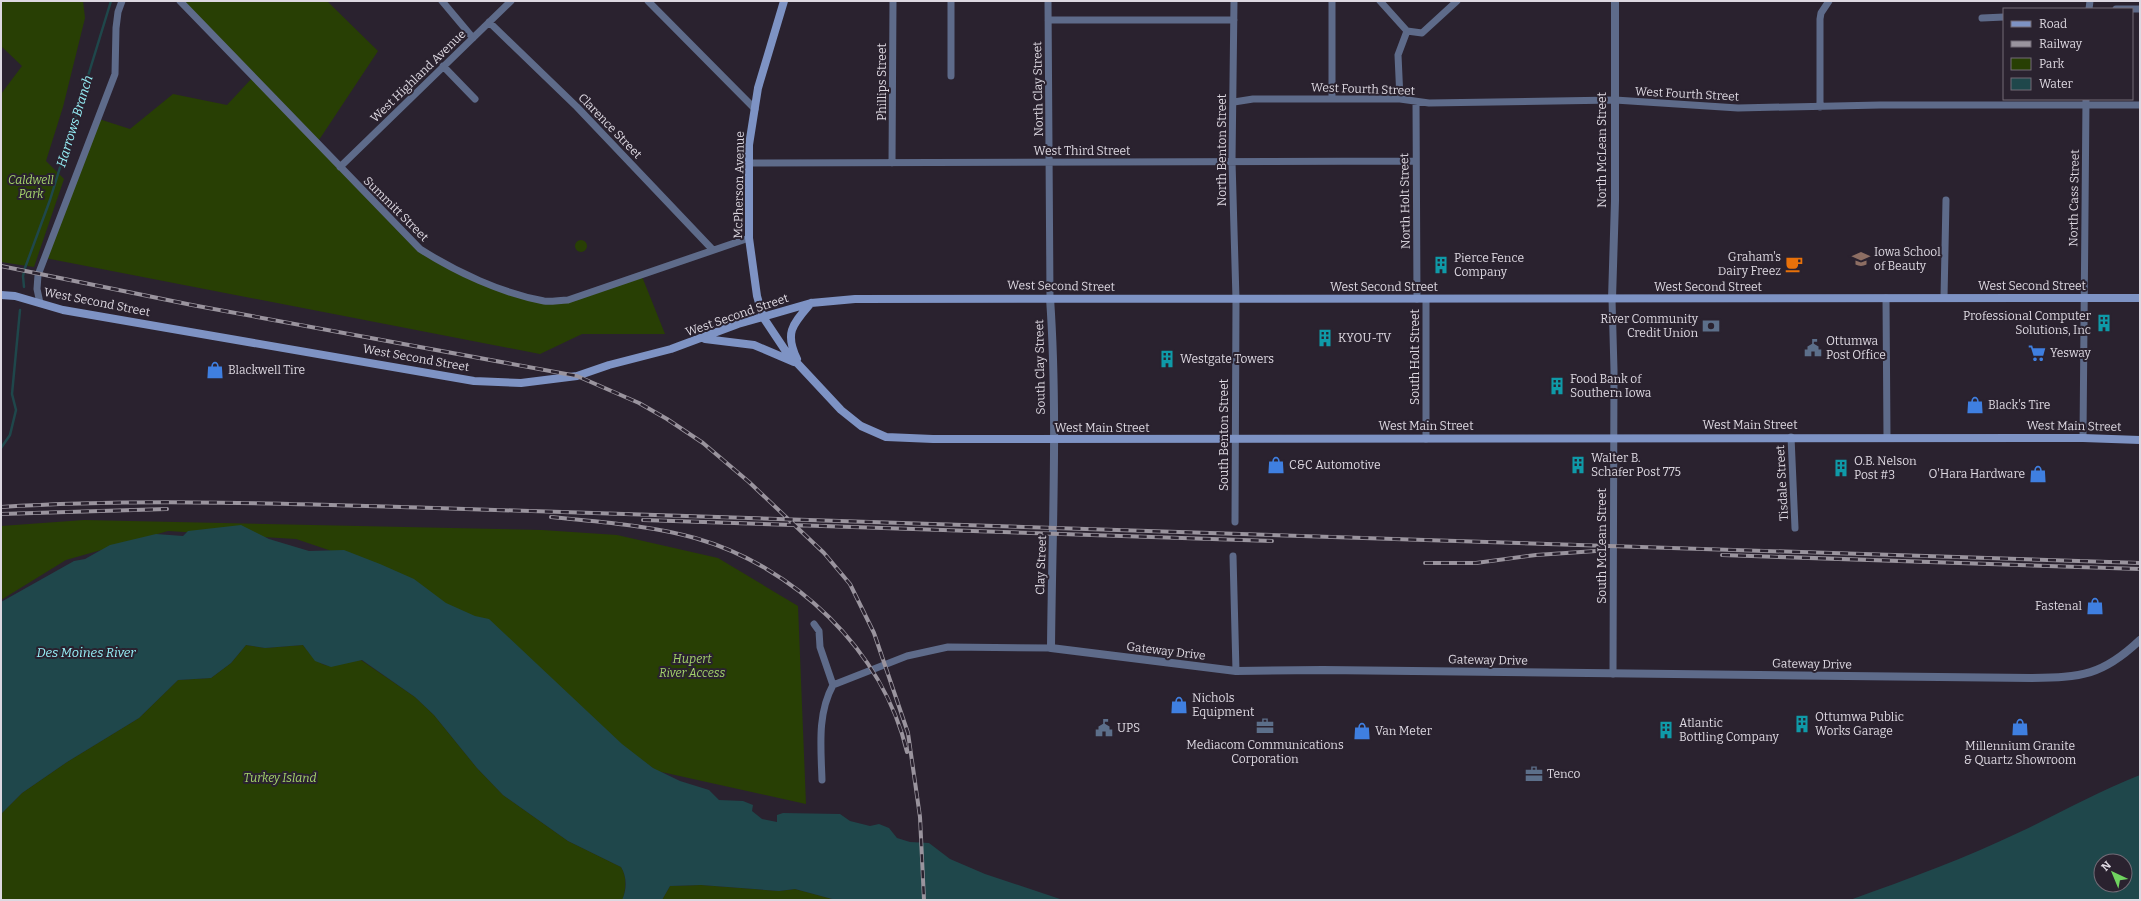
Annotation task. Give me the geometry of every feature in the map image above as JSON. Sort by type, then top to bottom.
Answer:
[{"type":"main road","name":"McPherson Avenue","points":[[763,317],[757,296],[749,238],[749,145],[758,88],[784,1]]},
{"type":"main road","name":"West Second Street","points":[[1,295],[15,296],[63,310],[474,381],[513,383],[577,376],[704,338],[738,324],[811,303],[889,298],[1426,300],[2140,298]]},
{"type":"main road","points":[[800,366],[791,346],[790,337],[793,327],[811,303]]},
{"type":"main road","name":"West Main Street","points":[[763,317],[785,350],[841,410],[861,426],[886,437],[934,440],[1613,437],[2083,438],[2140,440]]},
{"type":"main road","points":[[704,338],[754,345],[800,366]]},
{"type":"street","points":[[40,303],[37,289],[38,275],[115,74],[116,28],[118,12],[122,1]]},
{"type":"street","name":"Summitt Street","points":[[180,1],[420,249],[445,264],[474,277],[513,293],[545,301],[568,300],[712,249],[749,238]]},
{"type":"street","points":[[442,1],[473,38]]},
{"type":"street","name":"West Highland Avenue","points":[[340,167],[511,1]]},
{"type":"street","points":[[648,1],[755,109]]},
{"type":"street","name":"Phillips Street","points":[[892,163],[893,1]]},
{"type":"street","points":[[951,1],[951,76]]},
{"type":"street","name":"North Clay Street","points":[[1048,1],[1050,298]]},
{"type":"street","name":"North Benton Street","points":[[1234,1],[1234,102],[1232,161],[1236,299]]},
{"type":"street","points":[[1332,1],[1332,99]]},
{"type":"street","points":[[1380,1],[1407,30],[1422,33],[1458,1]]},
{"type":"street","name":"North McLean Street","points":[[1612,299],[1615,1]]},
{"type":"street","points":[[1820,107],[1820,19],[1821,13],[1829,1]]},
{"type":"street","points":[[1982,18],[2003,17]]},
{"type":"street","points":[[1048,20],[1234,20]]},
{"type":"street","name":"Clarence Street","points":[[490,22],[576,107],[712,249]]},
{"type":"street","points":[[1400,99],[1398,55],[1407,30]]},
{"type":"street","points":[[443,66],[475,99]]},
{"type":"street","name":"West Fourth Street","points":[[1234,102],[1253,99],[1400,99],[1416,102],[1614,100],[1738,108],[2086,102],[2140,105]]},
{"type":"street","name":"North Holt Street","points":[[1416,102],[1415,161],[1417,299]]},
{"type":"street","name":"North Cass Street","points":[[2083,438],[2086,102]]},
{"type":"street","name":"West Third Street","points":[[749,163],[1415,161]]},
{"type":"street","points":[[1944,298],[1946,200]]},
{"type":"street","name":"South Clay Street","points":[[1050,298],[1053,344],[1052,483]]},
{"type":"street","points":[[1886,298],[1887,438]]},
{"type":"street","name":"South Benton Street","points":[[1235,522],[1236,299]]},
{"type":"street","name":"South McLean Street","points":[[1612,299],[1613,674]]},
{"type":"street","name":"South Holt Street","points":[[1426,300],[1426,439]]},
{"type":"street","name":"Tisdale Street","points":[[1790,437],[1795,528]]},
{"type":"street","name":"Clay Street","points":[[1051,648],[1052,551],[1054,535],[1052,483]]},
{"type":"street","points":[[1233,556],[1236,671]]},
{"type":"street","points":[[814,624],[819,631],[820,647],[833,685],[828,695],[822,719],[820,738],[822,780]]},
{"type":"street","name":"Gateway Drive","points":[[833,685],[907,656],[948,647],[1051,648],[1236,671],[1324,670],[2071,678],[2095,671],[2122,656],[2140,640]]},
{"type":"green space","name":"Caldwell Park","points":[[1,1],[83,1],[85,18],[63,107],[46,161],[64,179],[34,267],[1,262],[1,94],[22,66],[1,46]]},
{"type":"green space","points":[[180,1],[327,1],[378,51],[317,143],[420,249],[474,277],[545,301],[568,300],[641,274],[665,334],[582,334],[540,354],[45,258],[99,119],[130,129],[173,94],[227,105],[253,77]]},
{"type":"green space","points":[[579,240],[583,240],[587,246],[583,252],[579,252],[575,248],[575,244]]},
{"type":"green space","name":"Hupert River Access","points":[[84,520],[542,530],[617,535],[718,558],[798,606],[806,804],[657,771],[370,564],[296,539],[168,531],[66,560],[1,600],[1,526]]},
{"type":"green space","name":"Turkey Island","points":[[246,645],[265,648],[303,645],[317,661],[329,666],[361,660],[415,697],[434,715],[477,768],[503,795],[568,841],[621,867],[625,882],[623,899],[1,900],[1,814],[22,793],[67,762],[139,718],[178,680],[211,678],[231,663]]},
{"type":"green space","points":[[701,885],[779,891],[795,889],[836,900],[662,900],[670,886]]},
{"type":"water","name":"Des Moines River","points":[[241,525],[269,539],[309,551],[344,550],[414,579],[446,603],[475,616],[489,619],[622,744],[653,768],[680,781],[709,790],[719,800],[743,801],[753,805],[752,811],[762,819],[777,822],[777,815],[783,813],[840,814],[850,821],[870,826],[879,824],[889,828],[897,838],[910,842],[929,843],[950,859],[985,874],[1063,900],[836,900],[795,889],[779,891],[701,885],[670,886],[662,900],[622,900],[626,883],[621,867],[568,841],[503,795],[477,768],[434,715],[415,697],[362,660],[331,667],[315,661],[303,645],[265,648],[246,645],[231,663],[211,678],[178,680],[139,718],[67,762],[22,793],[1,814],[1,602],[74,561],[85,559],[110,545],[156,534],[183,536],[188,531]]},
{"type":"water","points":[[2140,775],[2140,900],[1850,900],[1980,850]]},
{"type":"waterway","name":"Harrows Branch","points":[[24,287],[23,276],[25,268],[50,200],[111,1]]},
{"type":"waterway","name":"Harrows Branch","points":[[1,448],[10,435],[16,410],[12,394],[20,310]]},
{"type":"railway","points":[[1,266],[192,305],[577,376],[639,403],[667,419],[703,443],[749,482],[824,553],[850,584],[874,633],[908,733],[920,817],[924,900]]},
{"type":"railway","points":[[1,507],[55,504],[164,502],[327,505],[2140,563]]},
{"type":"railway","points":[[1,514],[167,509]]},
{"type":"railway","points":[[551,517],[624,524],[695,538],[732,551],[767,569],[799,591],[829,617],[855,647],[878,679],[895,715],[907,752]]},
{"type":"railway","points":[[643,520],[1272,541]]},
{"type":"railway","points":[[1425,563],[1476,563],[1536,555],[1596,551]]},
{"type":"railway","points":[[1722,555],[2140,569]]},
{"type":"place","name":"Iowa School of Beauty","points":[[1861,259]]},
{"type":"place","name":"Graham's Dairy Freez","points":[[1794,264]]},
{"type":"place","name":"Pierce Fence Company","points":[[1441,265]]},
{"type":"place","name":"Professional Computer Solutions, Inc","points":[[2104,323]]},
{"type":"place","name":"River Community Credit Union","points":[[1711,326]]},
{"type":"place","name":"KYOU-TV","points":[[1325,338]]},
{"type":"place","name":"Ottumwa Post Office","points":[[1813,348]]},
{"type":"place","name":"Yesway","points":[[2037,353]]},
{"type":"place","name":"Westgate Towers","points":[[1167,359]]},
{"type":"place","name":"Blackwell Tire","points":[[215,370]]},
{"type":"place","name":"Food Bank of Southern Iowa","points":[[1557,386]]},
{"type":"place","name":"Black's Tire","points":[[1975,405]]},
{"type":"place","name":"C&C Automotive","points":[[1276,465]]},
{"type":"place","name":"Walter B. Schafer Post 775","points":[[1578,465]]},
{"type":"place","name":"O.B. Nelson Post #3","points":[[1841,468]]},
{"type":"place","name":"O'Hara Hardware","points":[[2038,474]]},
{"type":"place","name":"Fastenal","points":[[2095,606]]},
{"type":"place","name":"Nichols Equipment","points":[[1179,705]]},
{"type":"place","name":"Ottumwa Public Works Garage","points":[[1802,724]]},
{"type":"place","name":"Mediacom Communications Corporation","points":[[1265,726]]},
{"type":"place","name":"Millennium Granite & Quartz Showroom","points":[[2020,727]]},
{"type":"place","name":"UPS","points":[[1104,728]]},
{"type":"place","name":"Atlantic Bottling Company","points":[[1666,730]]},
{"type":"place","name":"Van Meter","points":[[1362,731]]},
{"type":"place","name":"Tenco","points":[[1534,774]]}]
